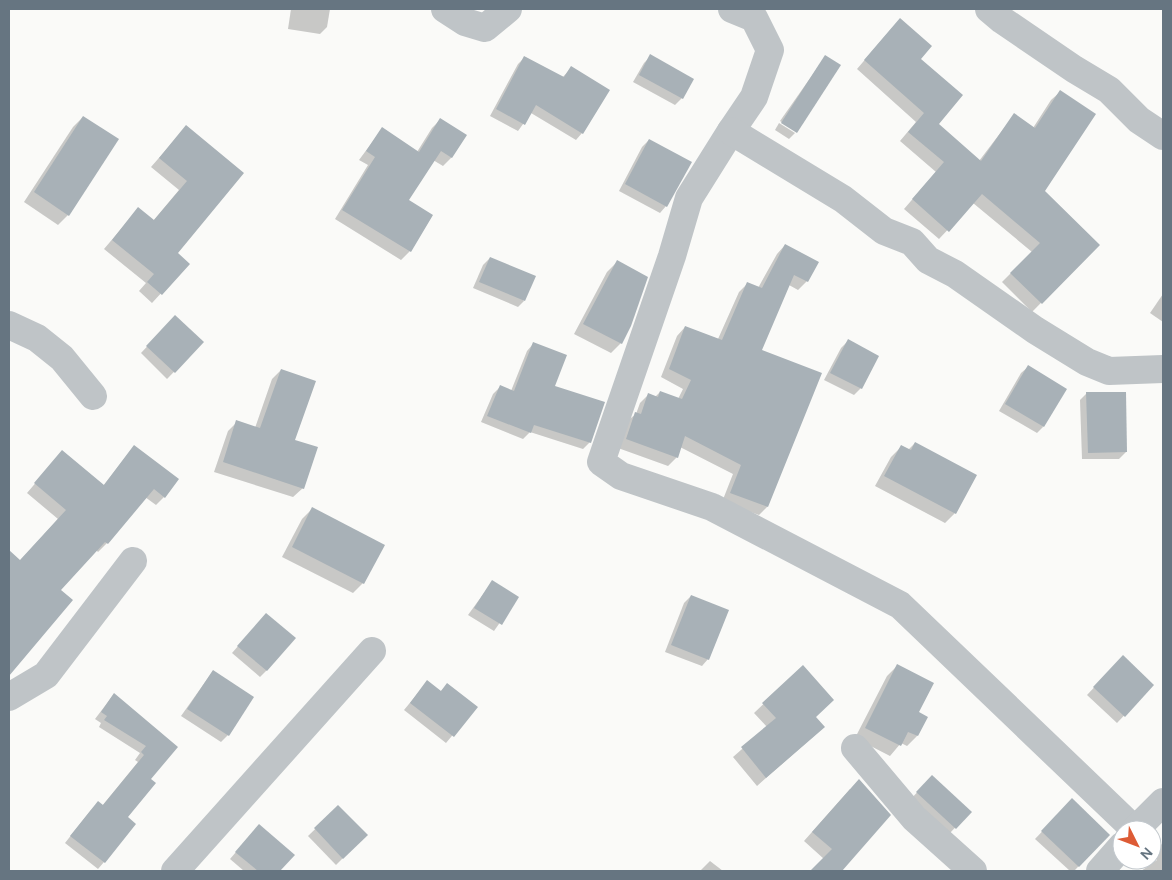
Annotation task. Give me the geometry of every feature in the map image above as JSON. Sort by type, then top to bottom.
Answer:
[{"type":"street","points":[[444,9],[465,22],[485,28],[508,9]]},
{"type":"street","points":[[989,9],[1066,64],[1109,90],[1139,120],[1163,136]]},
{"type":"street","points":[[753,12],[770,50],[754,97],[689,198],[672,256],[602,462],[621,476],[712,508],[900,606],[1125,820]]},
{"type":"street","points":[[731,130],[843,199],[884,231],[912,242],[928,260],[955,274],[1036,330],[1088,362],[1109,370],[1163,369]]},
{"type":"street","points":[[9,325],[36,338],[62,358],[93,396]]},
{"type":"street","points":[[9,697],[46,675],[132,561]]},
{"type":"street","points":[[175,871],[372,651]]},
{"type":"street","points":[[855,748],[914,818],[973,871]]},
{"type":"street","points":[[1145,820],[1163,802]]},
{"type":"street","points":[[1100,871],[1112,857]]},
{"type":"building","points":[[900,18],[932,46],[921,59],[963,95],[939,124],[981,161],[1014,113],[1035,128],[1060,90],[1096,114],[1045,191],[1100,245],[1042,304],[1010,273],[1040,243],[982,194],[949,232],[912,199],[944,162],[908,132],[924,113],[864,60]]},
{"type":"building","points":[[650,54],[694,79],[683,99],[639,75]]},
{"type":"building","points":[[825,55],[841,65],[797,133],[781,123]]},
{"type":"building","points":[[524,56],[564,77],[571,66],[610,90],[583,134],[536,105],[525,125],[496,109]]},
{"type":"building","points":[[83,116],[119,139],[69,216],[34,192]]},
{"type":"building","points":[[440,118],[467,135],[452,158],[441,151],[409,200],[433,215],[411,252],[342,210],[375,157],[366,151],[382,127],[419,152]]},
{"type":"building","points":[[186,125],[244,173],[178,253],[190,264],[162,295],[147,282],[154,274],[112,240],[138,207],[154,220],[187,181],[159,158]]},
{"type":"building","points":[[649,139],[692,162],[667,207],[625,184]]},
{"type":"building","points":[[785,244],[819,262],[808,282],[794,275],[762,350],[822,373],[768,507],[730,493],[741,465],[685,436],[678,458],[626,439],[635,412],[641,414],[648,393],[658,397],[660,391],[682,399],[691,380],[669,369],[685,326],[722,340],[747,282],[762,288]]},
{"type":"building","points":[[490,257],[536,276],[525,301],[479,282]]},
{"type":"building","points":[[617,260],[648,277],[631,326],[622,344],[583,324]]},
{"type":"building","points":[[175,315],[204,342],[175,373],[146,346]]},
{"type":"building","points":[[848,339],[879,356],[862,389],[830,373]]},
{"type":"building","points":[[533,342],[567,355],[555,386],[605,402],[591,443],[534,425],[531,433],[487,416],[500,385],[514,391]]},
{"type":"building","points":[[1028,365],[1067,389],[1044,427],[1005,404]]},
{"type":"building","points":[[281,369],[316,381],[295,440],[318,447],[304,489],[223,462],[236,420],[260,428]]},
{"type":"building","points":[[1086,392],[1126,392],[1127,452],[1088,453]]},
{"type":"building","points":[[915,442],[977,475],[956,514],[884,476],[901,445],[911,450]]},
{"type":"building","points":[[134,445],[179,479],[165,498],[154,489],[108,544],[105,542],[61,590],[73,600],[9,676],[9,550],[20,560],[66,510],[34,483],[62,450],[104,485]]},
{"type":"building","points":[[312,507],[385,545],[364,584],[292,547]]},
{"type":"building","points":[[492,580],[519,597],[502,625],[474,608]]},
{"type":"building","points":[[691,595],[729,610],[709,660],[671,645]]},
{"type":"building","points":[[266,613],[296,638],[267,671],[237,646]]},
{"type":"building","points":[[1123,655],[1154,685],[1125,717],[1093,687]]},
{"type":"building","points":[[897,664],[934,683],[919,712],[928,717],[918,736],[908,732],[901,746],[865,728]]},
{"type":"building","points":[[803,665],[834,700],[816,717],[825,727],[766,778],[741,747],[776,718],[762,703]]},
{"type":"building","points":[[213,670],[254,697],[229,736],[187,709]]},
{"type":"building","points":[[427,680],[441,691],[447,683],[478,707],[454,737],[410,703]]},
{"type":"building","points":[[114,693],[178,747],[151,779],[156,783],[128,817],[136,824],[105,863],[70,836],[98,801],[103,805],[144,755],[141,752],[146,746],[104,720],[107,716],[101,712]]},
{"type":"building","points":[[932,775],[972,812],[956,829],[916,792]]},
{"type":"building","points":[[859,779],[891,815],[842,871],[810,871],[832,849],[812,832]]},
{"type":"building","points":[[1072,798],[1110,835],[1079,867],[1041,831]]},
{"type":"building","points":[[338,805],[368,835],[343,859],[314,828]]},
{"type":"building","points":[[259,824],[295,855],[280,871],[258,871],[235,852]]}]
